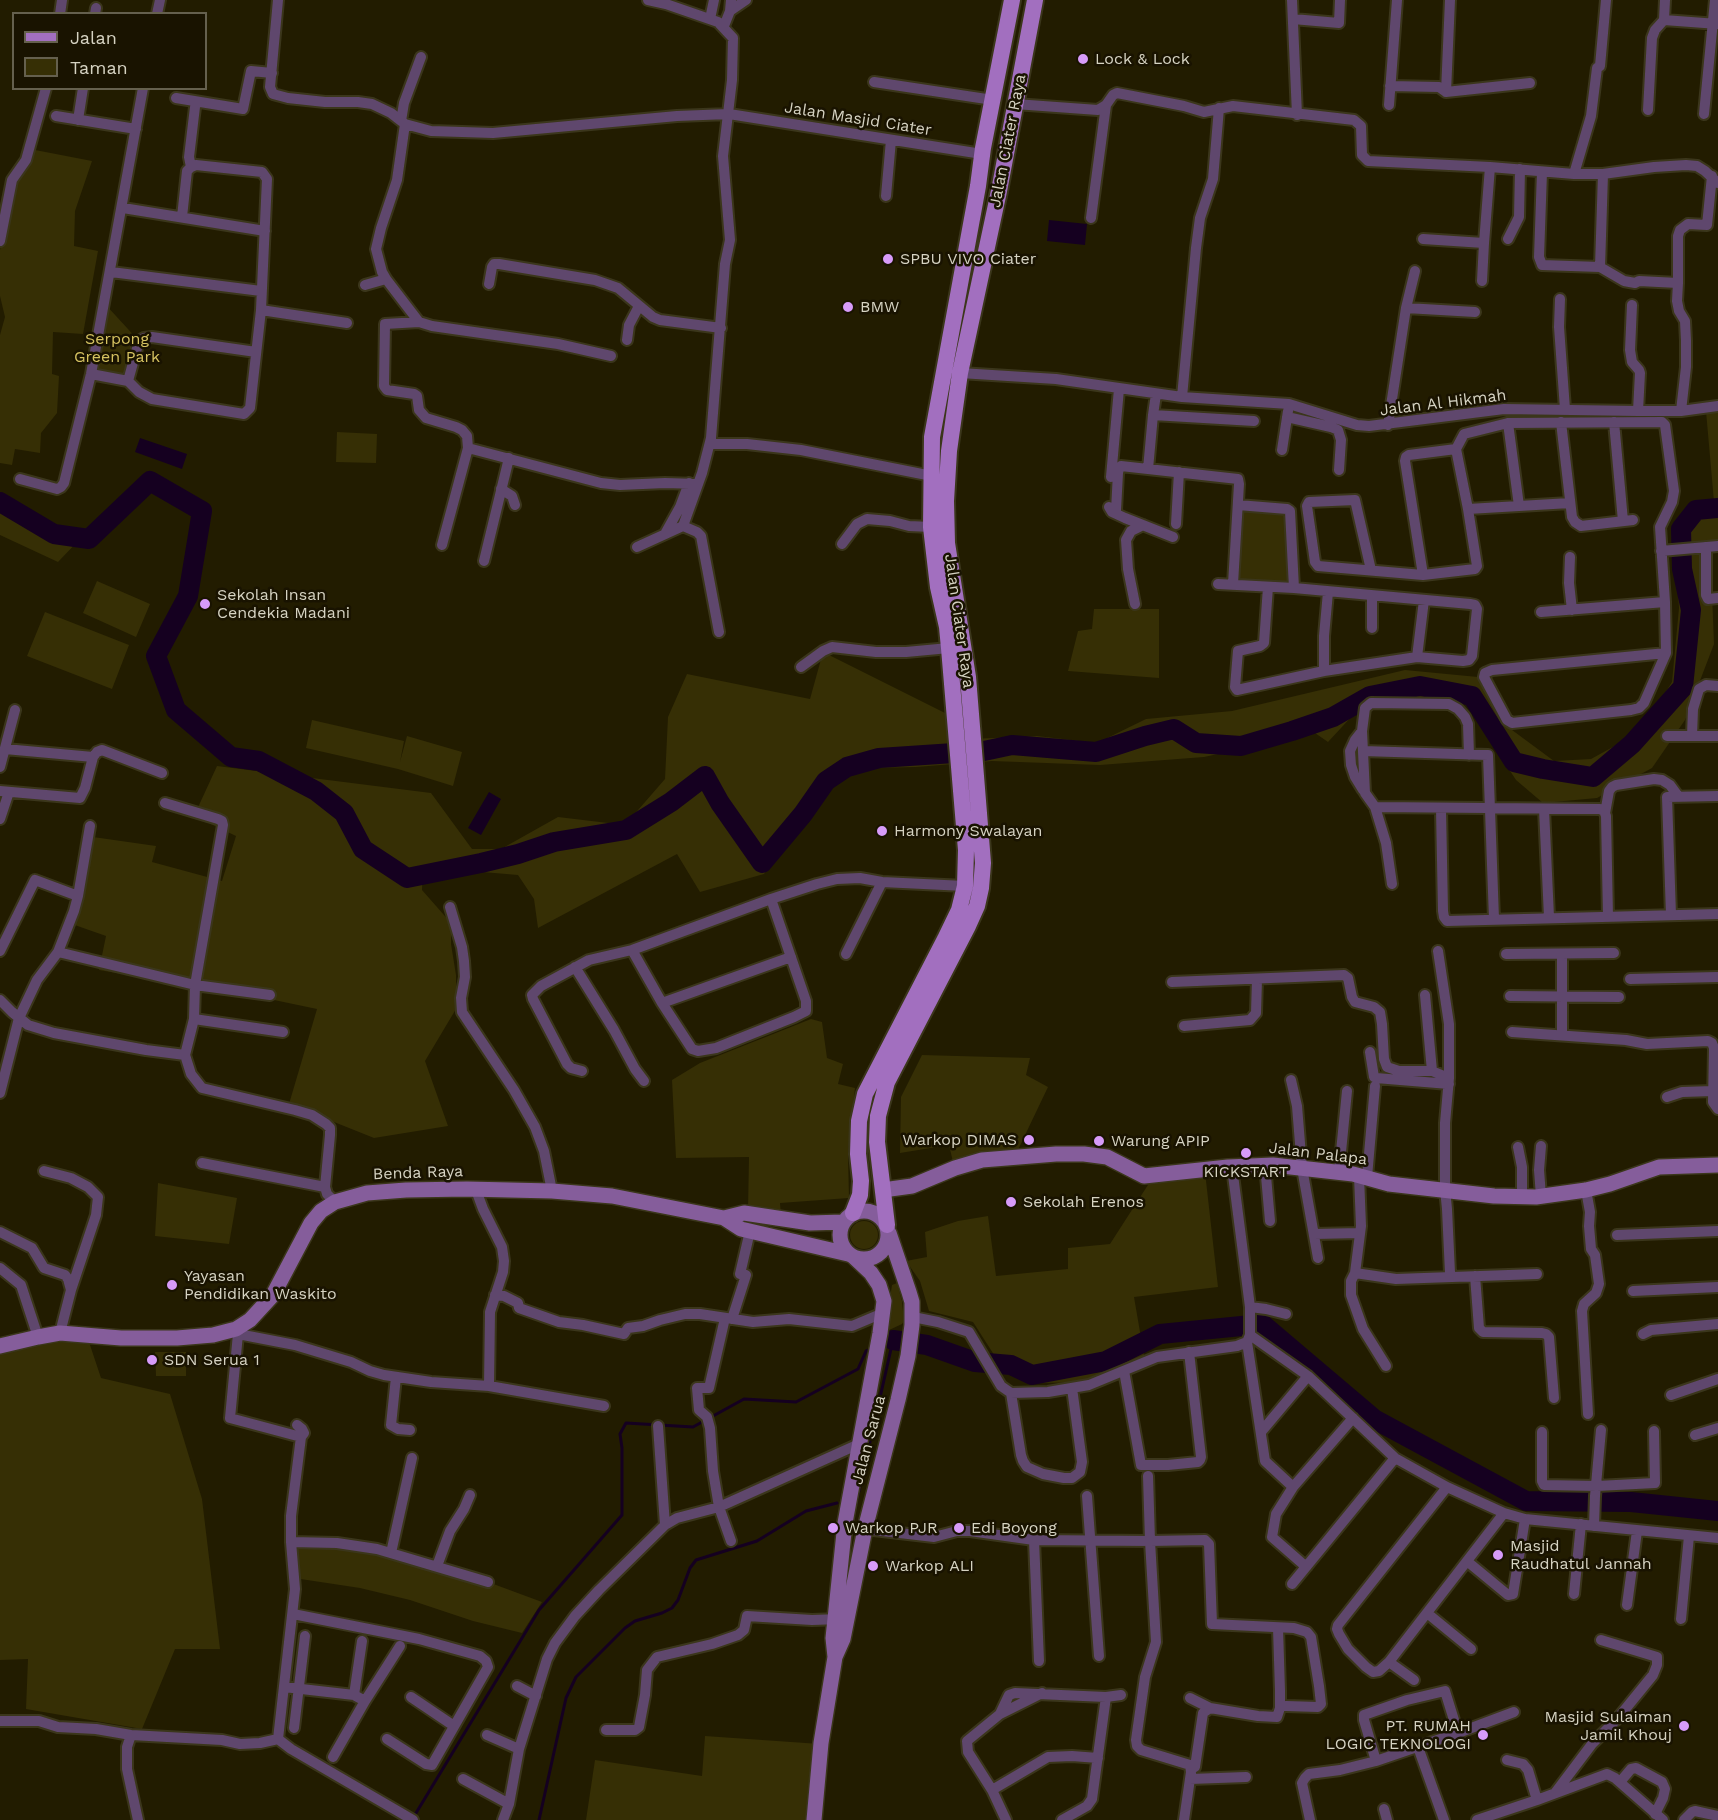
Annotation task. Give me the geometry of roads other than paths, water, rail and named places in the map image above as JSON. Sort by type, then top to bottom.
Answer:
[{"type":"main road","name":"Jalan Ciater Raya","points":[[965,734],[938,587],[931,527],[932,437],[1012,0]]},
{"type":"main road","name":"Jalan Ciater Raya","points":[[848,1218],[860,1195],[858,1154],[860,1121],[865,1094],[959,910],[965,886],[966,654],[947,543],[946,501],[949,451],[960,374],[999,191],[1035,0]]},
{"type":"main road","points":[[978,186],[999,191]]},
{"type":"main road","name":"Jalan Ciater Raya","points":[[888,1229],[877,1142],[878,1116],[887,1082],[968,926],[979,897],[983,863],[967,771]]},
{"type":"main road","points":[[860,1195],[883,1190]]},
{"type":"street","points":[[176,98],[243,110],[251,71],[272,73],[278,0]]},
{"type":"street","points":[[648,0],[670,3],[710,19],[724,26],[733,38],[732,80],[723,156],[730,240],[725,264],[710,444],[694,484],[683,526]]},
{"type":"street","points":[[710,19],[714,0]]},
{"type":"street","points":[[724,26],[730,5],[746,0]]},
{"type":"street","points":[[1292,0],[1297,115]]},
{"type":"street","points":[[1293,19],[1339,23],[1340,0]]},
{"type":"street","points":[[1389,105],[1397,0]]},
{"type":"street","points":[[1446,92],[1450,0]]},
{"type":"street","points":[[1574,174],[1591,116],[1600,66],[1606,0]]},
{"type":"street","points":[[1648,110],[1652,38],[1655,30],[1664,20],[1665,0]]},
{"type":"street","points":[[1704,114],[1715,23],[1715,0]]},
{"type":"street","points":[[1664,20],[1715,23]]},
{"type":"street","points":[[419,322],[386,279],[376,249],[397,180],[404,102],[412,86],[421,57]]},
{"type":"street","name":"Jalan Masjid Ciater","points":[[272,73],[271,91],[278,96],[325,102],[372,104],[391,113],[403,123],[431,131],[493,133],[677,116],[729,114],[982,154]]},
{"type":"street","points":[[874,82],[993,100]]},
{"type":"street","points":[[1390,86],[1439,87],[1446,92],[1530,83]]},
{"type":"street","points":[[0,241],[12,180],[26,160],[45,90]]},
{"type":"street","points":[[78,120],[83,90]]},
{"type":"street","points":[[20,479],[57,489],[64,483],[91,374],[143,90]]},
{"type":"street","points":[[1015,104],[1098,110],[1117,93],[1204,112],[1233,106],[1357,122],[1361,126],[1362,154],[1368,161],[1574,174],[1603,174],[1654,167],[1697,166],[1715,179],[1707,225],[1688,224],[1680,230],[1678,236],[1677,301],[1679,311],[1685,321],[1686,342],[1681,411]]},
{"type":"street","points":[[1091,218],[1106,105]]},
{"type":"street","points":[[191,167],[189,157],[195,107]]},
{"type":"street","points":[[1182,397],[1196,248],[1200,218],[1214,179],[1220,108]]},
{"type":"street","points":[[56,116],[136,129]]},
{"type":"street","points":[[886,196],[891,140]]},
{"type":"street","points":[[91,374],[128,381],[139,392],[152,399],[244,414],[250,408],[261,310],[267,179],[262,172],[196,165],[191,167],[187,171],[182,217]]},
{"type":"street","points":[[1482,281],[1490,167]]},
{"type":"street","points":[[1508,239],[1519,217],[1520,169]]},
{"type":"street","points":[[1542,171],[1539,257],[1543,266],[1600,267],[1624,281],[1678,283]]},
{"type":"street","points":[[1600,267],[1603,174]]},
{"type":"street","points":[[123,208],[265,231]]},
{"type":"street","points":[[1423,239],[1484,243]]},
{"type":"street","points":[[489,284],[494,264],[584,278],[618,288],[660,320],[721,328]]},
{"type":"street","points":[[1388,425],[1406,308],[1415,271]]},
{"type":"street","points":[[111,272],[261,291]]},
{"type":"street","points":[[365,285],[386,279]]},
{"type":"street","points":[[1560,299],[1559,327],[1565,409]]},
{"type":"street","points":[[1632,305],[1630,350],[1632,362],[1639,369],[1638,411]]},
{"type":"street","points":[[627,340],[629,325],[639,306]]},
{"type":"street","points":[[1406,308],[1475,312]]},
{"type":"street","points":[[261,310],[347,322]]},
{"type":"street","points":[[442,545],[468,448],[467,436],[462,430],[422,415],[417,396],[414,394],[385,389],[385,324],[419,322],[443,328],[558,344],[611,356]]},
{"type":"street","points":[[128,381],[140,341],[144,338],[152,337],[256,352]]},
{"type":"street","name":"Jalan Al Hikmah","points":[[960,374],[1056,380],[1182,397],[1289,404],[1357,425],[1378,426],[1504,409],[1681,411],[1718,406]]},
{"type":"street","points":[[1119,389],[1109,507],[1112,512],[1173,537]]},
{"type":"street","points":[[1148,469],[1156,394]]},
{"type":"street","points":[[1282,450],[1289,404]]},
{"type":"street","points":[[1153,415],[1254,422]]},
{"type":"street","points":[[1287,417],[1338,430],[1341,440],[1339,470]]},
{"type":"street","points":[[1561,423],[1572,517],[1581,526],[1628,521],[1614,422]]},
{"type":"street","points":[[1371,570],[1355,500],[1309,502],[1307,506],[1315,564],[1371,570],[1423,575],[1475,569],[1477,568],[1468,509],[1456,449],[1464,434],[1508,423],[1662,422],[1665,425],[1674,491],[1672,502],[1660,527],[1665,550],[1666,653],[1644,703],[1639,708],[1631,710],[1512,723],[1507,720],[1484,677],[1485,673],[1492,670],[1666,653]]},
{"type":"street","points":[[1508,423],[1519,506]]},
{"type":"street","points":[[710,444],[747,444],[801,450],[932,476]]},
{"type":"street","points":[[468,448],[601,483],[694,484]]},
{"type":"street","points":[[1423,575],[1406,457],[1456,449]]},
{"type":"street","points":[[484,561],[509,458]]},
{"type":"street","points":[[1116,510],[1119,468],[1123,465],[1238,479],[1233,584]]},
{"type":"street","points":[[1176,524],[1179,472]]},
{"type":"street","points":[[665,534],[694,484]]},
{"type":"street","points":[[501,489],[512,496],[515,505]]},
{"type":"street","points":[[1468,509],[1570,503]]},
{"type":"street","points":[[1238,505],[1290,511],[1293,588]]},
{"type":"street","points":[[842,544],[857,524],[867,519],[931,527]]},
{"type":"street","points":[[1135,604],[1128,569],[1126,540],[1131,531],[1143,525]]},
{"type":"street","points":[[637,547],[683,526],[701,536],[719,632]]},
{"type":"street","points":[[1665,550],[1708,547],[1706,595],[1708,598],[1718,598]]},
{"type":"street","points":[[1570,557],[1569,583],[1572,610]]},
{"type":"street","points":[[1218,584],[1293,588],[1475,605],[1477,609],[1472,656],[1470,660],[1464,661],[1417,657],[1324,671],[1241,690],[1236,688],[1238,651],[1264,643],[1268,587]]},
{"type":"street","points":[[1324,671],[1328,592]]},
{"type":"street","points":[[1372,596],[1372,628]]},
{"type":"street","points":[[1417,657],[1424,600]]},
{"type":"street","points":[[1541,612],[1665,602]]},
{"type":"street","points":[[801,667],[832,647],[876,652],[949,648]]},
{"type":"street","points":[[1692,736],[1693,709],[1699,688],[1718,686]]},
{"type":"street","points":[[1365,793],[1362,731],[1365,708],[1371,703],[1449,704],[1458,709],[1468,724],[1469,755]]},
{"type":"street","points":[[0,767],[15,710]]},
{"type":"street","points":[[1362,731],[1350,751],[1351,765],[1355,777],[1375,807],[1386,843],[1392,884]]},
{"type":"street","points":[[1667,736],[1718,736]]},
{"type":"street","points":[[5,749],[93,757]]},
{"type":"street","points":[[0,819],[4,791],[80,798],[93,757],[102,750],[162,773]]},
{"type":"street","points":[[1363,751],[1488,755],[1494,919]]},
{"type":"street","points":[[1608,917],[1605,813],[1609,791],[1616,785],[1654,779],[1662,780],[1670,785],[1678,796]]},
{"type":"street","points":[[1671,915],[1666,797],[1718,796]]},
{"type":"street","points":[[165,803],[219,819],[223,825],[195,986],[194,1019],[185,1054],[191,1074],[201,1088],[295,1110],[312,1115],[327,1124],[330,1128],[330,1135],[325,1187],[327,1194],[335,1202]]},
{"type":"street","points":[[1375,807],[1600,809],[1605,813]]},
{"type":"street","points":[[1544,808],[1550,917]]},
{"type":"street","points":[[1441,809],[1444,917],[1447,921],[1718,914]]},
{"type":"street","points":[[0,1093],[20,1018],[38,980],[57,952],[74,911],[90,826]]},
{"type":"street","points":[[582,1071],[567,1064],[532,995],[541,986],[589,960],[632,950],[771,899],[837,879],[860,878],[882,882],[965,886]]},
{"type":"street","points":[[0,951],[35,880],[78,896]]},
{"type":"street","points":[[846,954],[882,882]]},
{"type":"street","points":[[632,950],[662,1003],[692,1049],[698,1051],[716,1048],[806,1011],[807,1001],[771,899]]},
{"type":"street","points":[[450,907],[464,961],[462,1012],[514,1090],[535,1127],[544,1151],[552,1191]]},
{"type":"street","points":[[1438,951],[1449,1024],[1445,1189],[1449,1270],[1452,1277]]},
{"type":"street","points":[[57,952],[195,986],[270,995]]},
{"type":"street","points":[[1506,954],[1614,953]]},
{"type":"street","points":[[1562,954],[1562,1035]]},
{"type":"street","points":[[662,1003],[792,957]]},
{"type":"street","points":[[575,967],[635,1069],[644,1080]]},
{"type":"street","points":[[1172,982],[1344,975],[1348,978],[1355,1002],[1374,1007],[1380,1012],[1383,1059],[1387,1067],[1399,1071],[1432,1071],[1449,1081]]},
{"type":"street","points":[[1630,979],[1718,977]]},
{"type":"street","points":[[1184,1026],[1250,1020],[1256,1013],[1257,979]]},
{"type":"street","points":[[1425,995],[1432,1071]]},
{"type":"street","points":[[1510,996],[1619,997]]},
{"type":"street","points":[[0,999],[28,1025],[54,1033],[146,1050],[185,1054]]},
{"type":"street","points":[[194,1019],[282,1032]]},
{"type":"street","points":[[1512,1032],[1626,1040],[1647,1044],[1708,1041],[1714,1048],[1713,1102],[1718,1109]]},
{"type":"street","points":[[1370,1052],[1376,1078],[1449,1081]]},
{"type":"street","points":[[1291,1080],[1297,1106],[1302,1168],[1318,1258]]},
{"type":"street","points":[[1375,1086],[1363,1176],[1360,1233],[1355,1273],[1351,1281],[1351,1295],[1363,1329],[1386,1366]]},
{"type":"street","points":[[1339,1172],[1347,1091]]},
{"type":"street","points":[[1667,1097],[1682,1092],[1713,1091]]},
{"type":"street","points":[[1541,1146],[1539,1170],[1541,1196]]},
{"type":"street","points":[[1518,1147],[1522,1167],[1522,1197]]},
{"type":"street","name":"Jalan Palapa","points":[[883,1190],[912,1186],[982,1160],[1046,1154],[1084,1154],[1107,1157],[1144,1176],[1265,1165],[1339,1172],[1389,1184],[1522,1197],[1586,1190],[1627,1179],[1659,1167],[1718,1165]]},
{"type":"street","points":[[202,1163],[325,1187]]},
{"type":"street","points":[[1265,1165],[1270,1221]]},
{"type":"street","points":[[44,1171],[88,1186],[98,1197],[93,1225],[71,1290],[60,1333]]},
{"type":"street","points":[[1233,1175],[1250,1310],[1249,1337],[1265,1461],[1293,1487]]},
{"type":"street","name":"Benda Raya","points":[[0,1346],[60,1333],[121,1338],[177,1338],[237,1332],[273,1295],[311,1223],[321,1211],[335,1202],[367,1193],[434,1189],[552,1191],[612,1196],[724,1218],[741,1229],[851,1256]]},
{"type":"street","points":[[476,1190],[502,1247],[504,1261],[503,1272],[491,1305],[489,1386]]},
{"type":"street","points":[[1586,1190],[1590,1212],[1591,1249],[1595,1255],[1599,1289],[1584,1304],[1582,1311],[1588,1414]]},
{"type":"street","points":[[858,1211],[871,1211],[882,1218],[888,1229],[888,1241],[880,1253],[868,1259],[851,1256],[841,1243],[840,1229],[848,1218],[858,1211]]},
{"type":"street","name":"Benda Raya","points":[[724,1218],[744,1213],[816,1223],[848,1218]]},
{"type":"street","name":"Jalan Sarua","points":[[814,1820],[821,1743],[836,1657],[833,1638],[841,1619],[865,1529],[908,1356],[912,1321],[909,1292],[888,1229]]},
{"type":"street","points":[[731,1541],[719,1507],[709,1423],[699,1410],[697,1388],[709,1388],[729,1318],[746,1275],[740,1274],[750,1231]]},
{"type":"street","points":[[0,1232],[32,1248],[45,1268],[65,1275],[71,1290]]},
{"type":"street","points":[[1617,1235],[1718,1232]]},
{"type":"street","points":[[1314,1234],[1360,1233]]},
{"type":"street","name":"Jalan Sarua","points":[[841,1619],[845,1523],[884,1312],[884,1301],[879,1285],[871,1273],[851,1256]]},
{"type":"street","points":[[0,1268],[21,1285],[38,1337]]},
{"type":"street","points":[[1355,1273],[1396,1279],[1537,1274]]},
{"type":"street","points":[[1475,1276],[1480,1330],[1483,1332],[1542,1333],[1549,1337],[1554,1398]]},
{"type":"street","points":[[1634,1291],[1718,1287]]},
{"type":"street","points":[[495,1295],[504,1296],[518,1304],[519,1308],[559,1322],[624,1334],[628,1328],[644,1326],[685,1314],[759,1322],[789,1319],[852,1326],[884,1312]]},
{"type":"street","points":[[1250,1310],[1266,1309],[1286,1314]]},
{"type":"street","points":[[912,1321],[938,1322],[969,1332],[1001,1386],[1011,1393],[1048,1392],[1089,1385],[1157,1357],[1238,1346],[1249,1337]]},
{"type":"street","points":[[1643,1334],[1651,1330],[1718,1324]]},
{"type":"street","points":[[301,1437],[230,1418],[237,1332],[296,1345],[351,1362],[370,1371],[396,1377],[489,1386],[604,1406]]},
{"type":"street","points":[[1249,1337],[1308,1376],[1395,1458],[1504,1513],[1524,1519],[1718,1538]]},
{"type":"street","points":[[1124,1371],[1141,1465],[1198,1462],[1201,1457],[1189,1352]]},
{"type":"street","points":[[1261,1432],[1308,1376]]},
{"type":"street","points":[[396,1377],[391,1425],[398,1429],[410,1430]]},
{"type":"street","points":[[1671,1395],[1718,1379]]},
{"type":"street","points":[[1011,1393],[1021,1455],[1027,1467],[1043,1474],[1072,1478],[1080,1472],[1082,1462],[1072,1388]]},
{"type":"street","points":[[1307,1566],[1272,1537],[1276,1514],[1293,1487],[1353,1418]]},
{"type":"street","points":[[278,1739],[295,1589],[291,1516],[303,1435],[302,1429],[297,1425]]},
{"type":"street","points":[[658,1425],[664,1526]]},
{"type":"street","points":[[1695,1435],[1718,1428]]},
{"type":"street","points":[[1594,1526],[1601,1430]]},
{"type":"street","points":[[1542,1432],[1542,1481],[1544,1485],[1596,1491],[1655,1483],[1654,1431]]},
{"type":"street","points":[[504,1820],[519,1749],[547,1659],[555,1643],[575,1616],[664,1526],[677,1518],[719,1507],[859,1444]]},
{"type":"street","points":[[391,1553],[412,1458]]},
{"type":"street","points":[[1293,1584],[1395,1458]]},
{"type":"street","points":[[1148,1476],[1156,1642],[1145,1677],[1136,1740],[1141,1750],[1187,1763],[1191,1773]]},
{"type":"street","points":[[1447,1486],[1338,1625],[1339,1634],[1348,1649],[1370,1670],[1376,1672],[1389,1662],[1504,1513]]},
{"type":"street","points":[[437,1566],[450,1531],[470,1495]]},
{"type":"street","points":[[1087,1496],[1099,1656]]},
{"type":"street","points":[[1468,1562],[1508,1595],[1514,1594],[1524,1519]]},
{"type":"street","points":[[1574,1594],[1581,1524]]},
{"type":"street","points":[[865,1529],[934,1537],[957,1531],[970,1531],[1034,1540],[1205,1540],[1209,1544],[1212,1624],[1294,1628],[1309,1634],[1319,1686],[1320,1706],[1286,1706]]},
{"type":"street","points":[[1627,1605],[1637,1531]]},
{"type":"street","points":[[1681,1619],[1689,1536]]},
{"type":"street","points":[[1034,1540],[1039,1661]]},
{"type":"street","points":[[291,1542],[337,1543],[391,1553],[488,1582]]},
{"type":"street","points":[[1427,1613],[1471,1649]]},
{"type":"street","points":[[292,1614],[419,1639],[480,1656],[486,1661],[488,1667],[432,1765],[426,1764],[387,1739]]},
{"type":"street","points":[[606,1730],[635,1730],[639,1727],[647,1670],[657,1657],[712,1644],[738,1635],[744,1630],[747,1616],[812,1620],[841,1619]]},
{"type":"street","points":[[1190,1698],[1210,1708],[1277,1718],[1280,1708],[1278,1628]]},
{"type":"street","points":[[294,1728],[305,1636]]},
{"type":"street","points":[[1555,1793],[1592,1744],[1618,1718],[1653,1675],[1658,1665],[1657,1657],[1601,1640]]},
{"type":"street","points":[[354,1695],[362,1641]]},
{"type":"street","points":[[333,1757],[400,1646]]},
{"type":"street","points":[[1389,1662],[1414,1680]]},
{"type":"street","points":[[517,1686],[536,1696]]},
{"type":"street","points":[[284,1687],[354,1695],[365,1701]]},
{"type":"street","points":[[1376,1761],[1363,1717],[1367,1713],[1397,1703],[1445,1691],[1458,1734]]},
{"type":"street","points":[[1006,1820],[992,1790],[968,1752],[967,1741],[1000,1714],[1042,1693],[1106,1697],[1121,1695]]},
{"type":"street","points":[[411,1697],[454,1725]]},
{"type":"street","points":[[1062,1820],[1091,1802],[1106,1697]]},
{"type":"street","points":[[1184,1820],[1203,1713],[1210,1708]]},
{"type":"street","points":[[1310,1820],[1302,1783],[1309,1774],[1340,1770],[1376,1761],[1458,1734],[1514,1712]]},
{"type":"street","points":[[0,1720],[39,1720],[58,1727],[240,1744],[278,1739]]},
{"type":"street","points":[[131,1735],[127,1747],[127,1769],[138,1820]]},
{"type":"street","points":[[487,1735],[519,1749]]},
{"type":"street","points":[[278,1739],[291,1749],[411,1819]]},
{"type":"street","points":[[1418,1747],[1444,1820]]},
{"type":"street","points":[[992,1790],[1048,1757],[1098,1758]]},
{"type":"street","points":[[1508,1761],[1523,1764],[1528,1770],[1537,1800]]},
{"type":"street","points":[[1620,1782],[1631,1769],[1636,1768],[1662,1782],[1665,1789],[1659,1817]]},
{"type":"street","points":[[1191,1773],[1246,1777]]},
{"type":"street","points":[[1477,1820],[1606,1774],[1620,1782],[1659,1817]]},
{"type":"street","points":[[463,1779],[509,1804]]},
{"type":"street","points":[[1684,1820],[1695,1811],[1718,1816]]},
{"type":"waterway","points":[[0,502],[54,534],[89,539],[150,481],[202,511],[188,596],[156,656],[176,710],[231,757],[259,761],[316,791],[344,813],[363,849],[407,878],[518,854],[554,842],[626,830],[671,802],[705,776],[720,803],[762,863],[803,814],[826,781],[847,767],[879,758],[984,751],[1012,745],[1096,752],[1174,729],[1196,743],[1241,746],[1333,717],[1370,696],[1420,686],[1472,696],[1514,762],[1593,777],[1632,744],[1683,687],[1691,610],[1682,569],[1681,529],[1696,510],[1718,508]]},
{"type":"waterway","points":[[893,1340],[927,1345],[975,1362],[1011,1365],[1032,1375],[1106,1361],[1160,1334],[1262,1324],[1374,1419],[1526,1501],[1631,1502],[1718,1511]]},
{"type":"waterway","points":[[883,1344],[893,1340]]},
{"type":"waterway","points":[[856,1504],[893,1340]]},
{"type":"waterway","points":[[413,1818],[539,1610],[622,1515],[620,1434],[626,1423],[693,1427],[744,1399],[796,1402],[858,1369],[866,1351],[872,1349]]},
{"type":"waterway","points":[[539,1820],[566,1698],[576,1677],[625,1628],[635,1621],[672,1608],[696,1560],[757,1541],[806,1511],[837,1503]]},
{"type":"place","name":"Lock & Lock","points":[[1083,59]]},
{"type":"place","name":"SPBU VIVO Ciater","points":[[888,259]]},
{"type":"place","name":"BMW","points":[[848,307]]},
{"type":"place","name":"Sekolah Insan Cendekia Madani","points":[[205,604]]},
{"type":"place","name":"Harmony Swalayan","points":[[882,831]]},
{"type":"place","name":"Warkop DIMAS","points":[[1029,1140]]},
{"type":"place","name":"Warung APIP","points":[[1099,1141]]},
{"type":"place","name":"KICKSTART","points":[[1246,1153]]},
{"type":"place","name":"Sekolah Erenos","points":[[1011,1202]]},
{"type":"place","name":"Yayasan Pendidikan Waskito","points":[[172,1285]]},
{"type":"place","name":"SDN Serua 1","points":[[152,1360]]},
{"type":"place","name":"Warkop PJR","points":[[833,1528]]},
{"type":"place","name":"Edi Boyong","points":[[959,1528]]},
{"type":"place","name":"Masjid Raudhatul Jannah","points":[[1498,1555]]},
{"type":"place","name":"Warkop ALI","points":[[873,1566]]},
{"type":"place","name":"Masjid Sulaiman Jamil Khouj","points":[[1684,1726]]},
{"type":"place","name":"PT. RUMAH LOGIC TEKNOLOGI","points":[[1483,1735]]},
{"type":"park label","name":"Serpong Green Park","points":[[117,348]]}]
